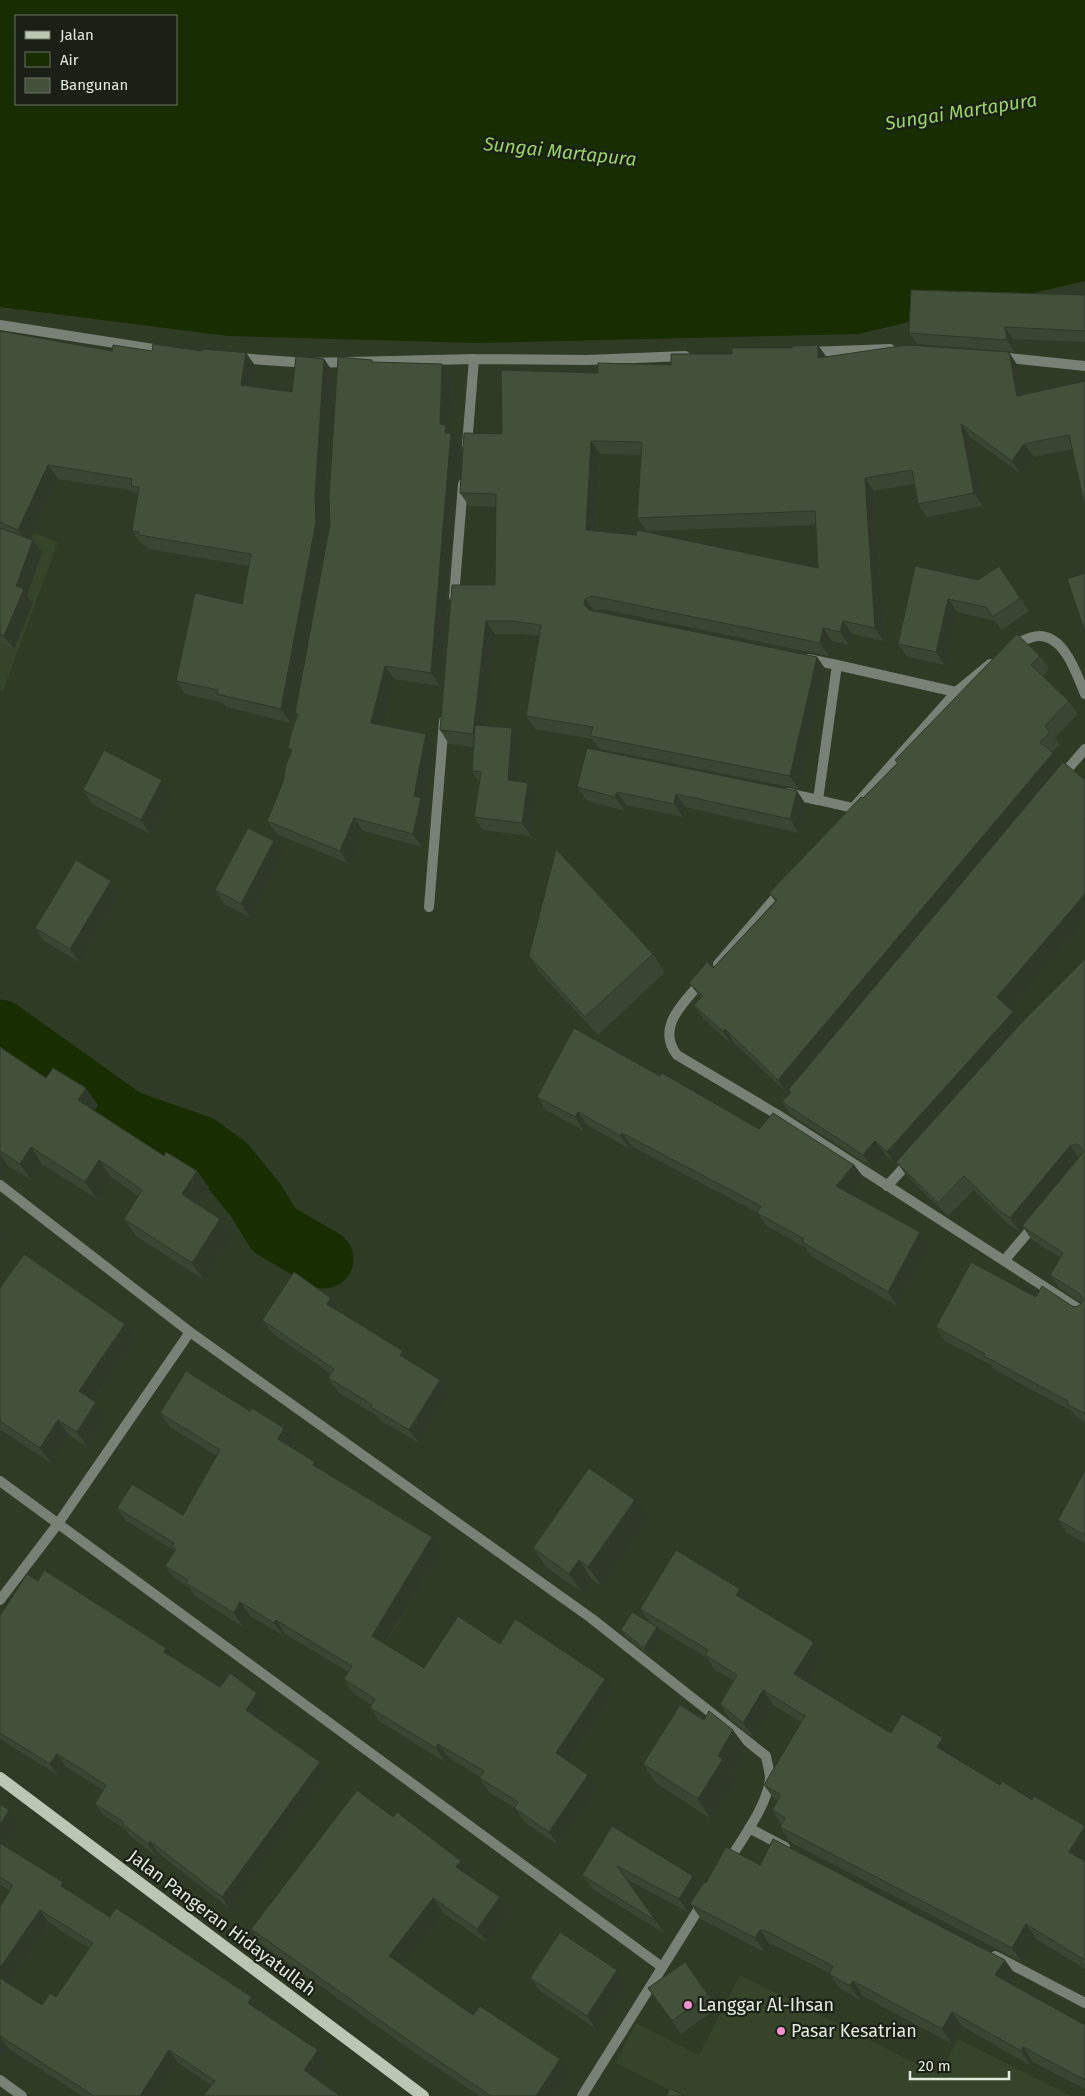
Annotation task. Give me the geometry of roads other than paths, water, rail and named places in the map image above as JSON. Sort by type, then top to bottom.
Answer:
[{"type":"main road","name":"Jalan Pangeran Hidayatullah","points":[[0,1778],[423,2096]]},
{"type":"street","points":[[0,326],[177,352]]},
{"type":"street","points":[[800,352],[897,350]]},
{"type":"street","points":[[224,357],[341,366],[474,359],[587,360],[694,356]]},
{"type":"street","points":[[984,356],[1085,366]]},
{"type":"street","points":[[453,608],[474,359]]},
{"type":"street","points":[[780,792],[818,800],[849,811],[956,692],[1013,645],[1036,636],[1046,637],[1068,654],[1085,694]]},
{"type":"street","points":[[799,657],[956,692]]},
{"type":"street","points":[[818,800],[837,665]]},
{"type":"street","points":[[429,907],[445,708]]},
{"type":"street","points":[[1053,787],[1085,749]]},
{"type":"street","points":[[789,881],[675,1013],[670,1026],[669,1038],[671,1047],[677,1055],[781,1112],[887,1186],[1085,1313]]},
{"type":"street","points":[[887,1186],[920,1149]]},
{"type":"street","points":[[0,1185],[190,1332],[591,1618],[766,1756],[770,1778],[764,1799],[724,1869]]},
{"type":"street","points":[[1004,1261],[1041,1216]]},
{"type":"street","points":[[0,1600],[57,1525],[190,1332]]},
{"type":"street","points":[[0,1481],[57,1525],[662,1967]]},
{"type":"street","points":[[749,1828],[794,1851]]},
{"type":"street","points":[[582,2096],[708,1894]]},
{"type":"street","points":[[988,1952],[1085,2003]]},
{"type":"street","points":[[0,2080],[22,2096]]},
{"type":"water","name":"Sungai Martapura","points":[[0,0],[1085,0],[1085,281],[858,334],[478,343],[228,336],[0,307]]},
{"type":"waterway","points":[[0,1029],[126,1119],[200,1145],[227,1165],[255,1199],[274,1230],[324,1259]]},
{"type":"place","name":"Langgar Al-Ihsan","points":[[688,2005]]},
{"type":"place","name":"Pasar Kesatrian","points":[[781,2031]]}]
